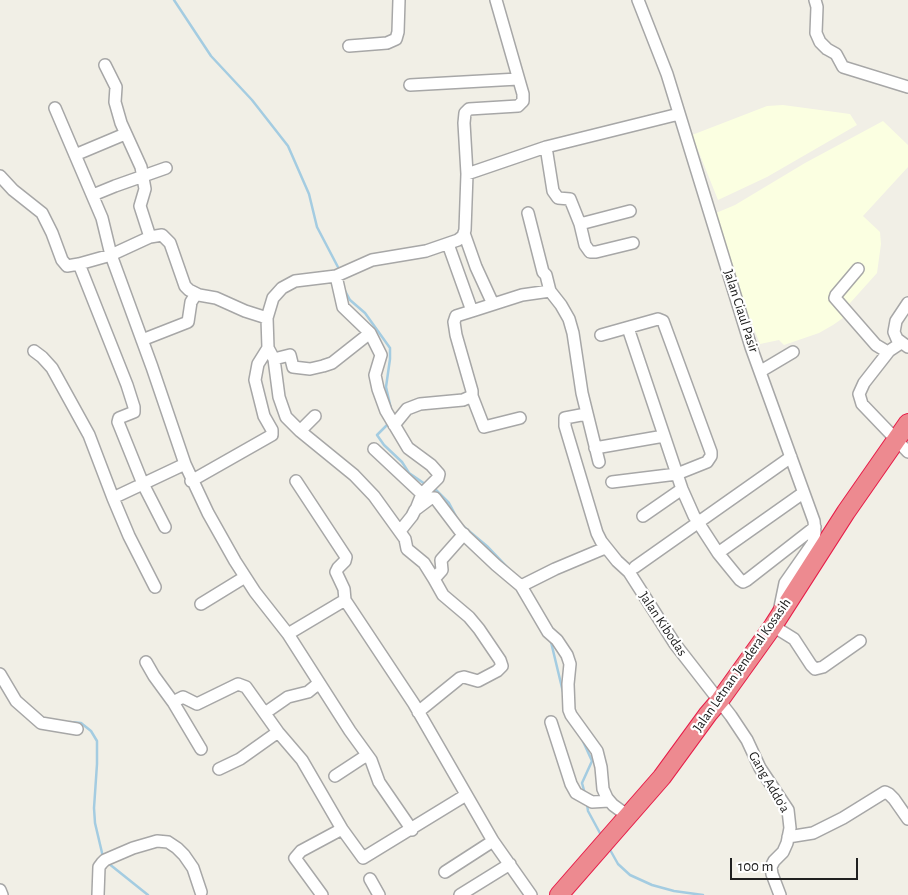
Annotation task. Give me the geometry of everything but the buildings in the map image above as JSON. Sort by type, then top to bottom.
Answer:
[{"type":"highway","name":"Jalan Letnan Jenderal Kosasih","points":[[559,895],[662,777],[720,700],[776,621],[846,512],[902,447],[908,423]]},
{"type":"street","points":[[350,46],[387,43],[396,39],[399,0]]},
{"type":"street","points":[[494,304],[476,268],[464,233],[467,174],[464,123],[465,113],[469,109],[520,106],[523,97],[496,0]]},
{"type":"street","name":"Jalan Ciaul Pasir","points":[[638,0],[666,74],[715,232],[815,527]]},
{"type":"street","points":[[815,0],[816,33],[826,49],[836,54],[843,67],[908,88]]},
{"type":"street","points":[[105,65],[116,87],[115,102],[125,134],[138,158],[143,176],[145,189],[140,206],[150,237]]},
{"type":"street","points":[[410,85],[518,79]]},
{"type":"street","points":[[56,108],[102,218],[111,255],[191,481],[245,577],[288,634],[367,755],[379,782],[412,830]]},
{"type":"street","points":[[467,174],[546,146],[679,114]]},
{"type":"street","points":[[75,155],[125,134]]},
{"type":"street","points":[[546,146],[553,191],[558,198],[570,199],[580,224],[585,245],[590,252],[633,243]]},
{"type":"street","points":[[92,195],[166,168]]},
{"type":"street","points":[[0,176],[13,190],[42,213],[64,263],[68,266],[111,255],[150,237],[160,235],[167,239],[185,286],[196,294],[216,298],[244,311],[267,318]]},
{"type":"street","points":[[580,224],[630,211]]},
{"type":"street","points":[[528,213],[543,272],[550,291],[569,319],[573,333],[586,414],[599,462]]},
{"type":"street","points":[[418,712],[460,678],[464,677],[478,681],[497,671],[502,666],[500,660],[480,628],[443,595],[424,563],[407,549],[405,539],[374,496],[354,475],[300,431],[286,416],[279,397],[274,359],[268,348],[267,318],[273,298],[288,284],[302,279],[336,276],[372,260],[408,255],[448,244],[458,240],[464,233]]},
{"type":"street","points":[[448,244],[472,311]]},
{"type":"street","points":[[79,264],[132,397],[134,412],[119,418],[118,422],[143,484],[165,527]]},
{"type":"street","points":[[858,269],[835,298],[876,345],[889,351]]},
{"type":"street","points":[[336,276],[343,307],[370,333],[381,355],[376,375],[378,390],[386,411],[408,448],[431,465],[439,474],[438,478],[422,494],[412,516],[400,531]]},
{"type":"street","points":[[520,418],[484,432],[472,396],[454,322],[456,316],[522,295],[550,291]]},
{"type":"street","points":[[142,340],[188,322],[191,302],[196,294]]},
{"type":"street","points":[[902,447],[862,404],[859,394],[864,383],[889,351],[904,345],[894,336],[894,327],[908,303]]},
{"type":"street","points":[[601,335],[658,319],[663,321],[709,445],[711,456],[707,462],[677,474],[612,482]]},
{"type":"street","points":[[628,328],[682,489],[698,524],[740,580],[745,582],[815,527]]},
{"type":"street","points":[[274,359],[290,355],[293,367],[310,368],[323,366],[332,363],[370,333]]},
{"type":"street","points":[[191,481],[272,435],[272,430],[264,416],[254,380],[258,364],[268,348]]},
{"type":"street","points":[[34,351],[52,368],[85,427],[112,498],[155,588]]},
{"type":"street","points":[[761,371],[793,352]]},
{"type":"street","points":[[394,425],[407,410],[420,404],[463,400],[472,396]]},
{"type":"street","points":[[521,586],[555,568],[605,548],[597,533],[565,426],[565,418],[586,414]]},
{"type":"street","points":[[300,431],[315,416]]},
{"type":"street","points":[[595,448],[664,436]]},
{"type":"street","points":[[374,449],[422,494]]},
{"type":"street","points":[[635,567],[791,457]]},
{"type":"street","points":[[112,498],[184,464]]},
{"type":"street","points":[[296,481],[346,557],[336,572],[344,589],[345,600],[418,712],[493,842],[530,895]]},
{"type":"street","points":[[643,516],[682,489]]},
{"type":"street","points":[[718,553],[803,493]]},
{"type":"street","points":[[415,510],[432,498],[435,498],[458,529],[521,586],[548,632],[557,640],[567,654],[570,664],[569,710],[573,719],[596,751],[601,767],[603,789],[609,801],[628,816]]},
{"type":"street","points":[[815,527],[813,542],[785,582],[776,621],[794,638],[815,669],[823,667],[860,641]]},
{"type":"street","points":[[434,579],[442,570],[441,560],[464,534]]},
{"type":"street","name":"Jalan Kibodas","points":[[605,548],[629,572],[675,644],[720,700]]},
{"type":"street","points":[[201,604],[245,577]]},
{"type":"street","points":[[288,634],[345,600]]},
{"type":"street","points":[[146,662],[202,749]]},
{"type":"street","points":[[0,674],[16,701],[41,723],[77,729]]},
{"type":"street","points":[[265,713],[288,697],[308,692],[319,683]]},
{"type":"street","points":[[173,702],[183,697],[197,704],[228,688],[241,684],[246,687],[278,732],[302,760],[342,829],[363,858],[412,830],[466,795]]},
{"type":"street","name":"Gang Addo'a","points":[[720,700],[742,732],[760,768],[788,810],[790,820],[788,837],[783,852],[771,867],[780,895]]},
{"type":"street","points":[[551,722],[571,784],[576,793],[592,802],[609,801]]},
{"type":"street","points":[[219,769],[240,759],[278,732]]},
{"type":"street","points":[[335,776],[367,755]]},
{"type":"street","points":[[788,837],[814,833],[843,818],[885,792],[894,799],[908,819]]},
{"type":"street","points":[[322,895],[295,858],[301,851],[342,829]]},
{"type":"street","points":[[98,895],[99,867],[102,862],[133,848],[157,842],[168,842],[184,855],[194,868],[201,892]]},
{"type":"street","points":[[446,872],[493,842]]},
{"type":"street","points":[[460,895],[510,864]]},
{"type":"street","points":[[370,879],[379,895]]},
{"type":"street","points":[[0,890],[2,895]]},
{"type":"shaded area","points":[[783,105],[850,114],[857,125],[767,177],[718,200],[692,135],[767,106]]},
{"type":"shaded area","points":[[883,121],[908,145],[908,167],[863,216],[880,232],[881,244],[877,273],[842,312],[845,315],[843,318],[833,325],[819,333],[784,345],[779,340],[760,344],[746,309],[716,213],[735,205],[805,163]]},
{"type":"waterway","points":[[174,0],[211,56],[252,100],[288,146],[309,194],[317,227],[340,271]]},
{"type":"waterway","points":[[344,289],[350,300],[365,313],[390,348],[386,387],[391,409]]},
{"type":"waterway","points":[[389,423],[377,435],[384,445],[402,462],[409,473],[425,484]]},
{"type":"waterway","points":[[433,487],[449,503],[459,522]]},
{"type":"waterway","points":[[463,526],[488,547],[510,570]]},
{"type":"waterway","points":[[551,642],[563,692]]},
{"type":"waterway","points":[[70,722],[81,723],[91,731],[97,741],[94,808],[95,823],[103,857]]},
{"type":"waterway","points":[[582,739],[592,761],[582,783],[585,794]]},
{"type":"waterway","points":[[587,804],[588,811],[601,835]]},
{"type":"waterway","points":[[609,848],[618,864],[630,875],[652,885],[674,891],[703,895]]},
{"type":"waterway","points":[[108,863],[148,895]]}]
